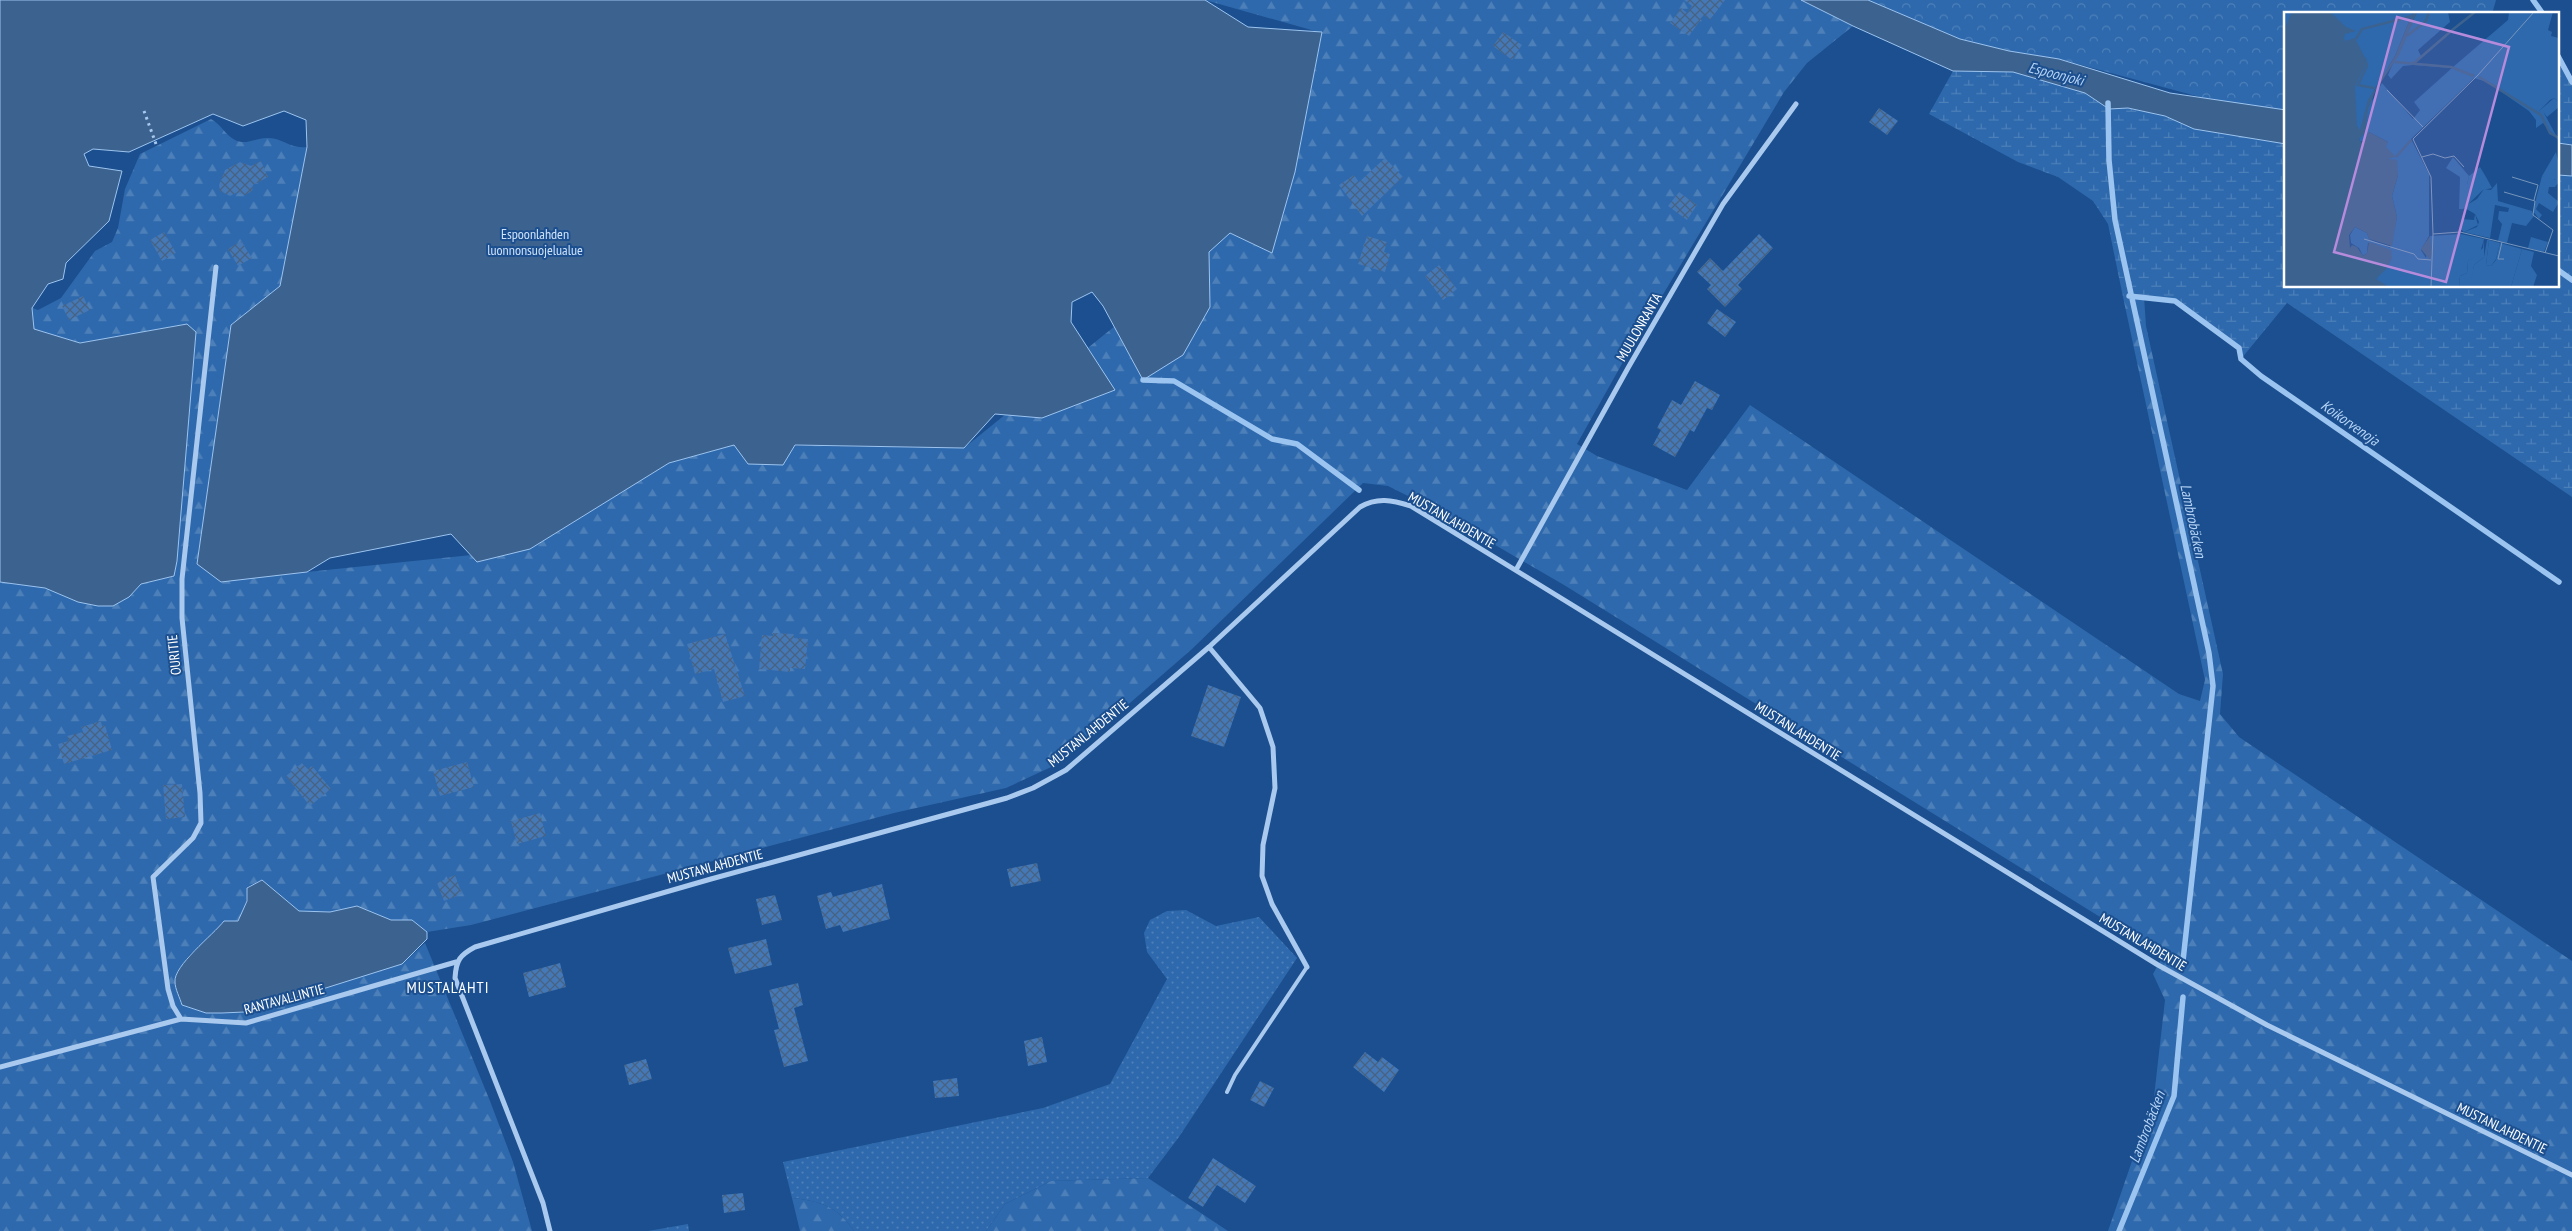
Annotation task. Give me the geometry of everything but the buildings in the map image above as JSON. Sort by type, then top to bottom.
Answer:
[{"type":"street","name":"MUULONRANTA","points":[[1516,570],[1628,368],[1724,204],[1796,104]]},
{"type":"street","name":"OURITIE","points":[[181,1019],[173,1006],[168,989],[153,877],[192,838],[201,823],[200,793],[182,618],[182,579],[216,267]]},
{"type":"street","name":"MUSTANLAHDENTIE","points":[[456,962],[463,954],[475,947],[711,879],[1007,798],[1033,788],[1066,770],[1210,647],[1360,507],[1368,502],[1392,500],[1411,506],[2141,955],[2207,993],[2572,1175]]},
{"type":"street","points":[[1210,647],[1260,708],[1273,747],[1275,788],[1264,845],[1262,876],[1272,904],[1307,967]]},
{"type":"street","name":"RANTAVALLINTIE","points":[[0,1067],[181,1019],[246,1023],[456,962]]},
{"type":"street","points":[[456,962],[455,978],[543,1203],[550,1231]]},
{"type":"lane","points":[[1227,1092],[1235,1075],[1307,967]]},
{"type":"path","points":[[144,111],[156,144]]},
{"type":"green space","points":[[1205,0],[1801,0],[1853,26],[1807,63],[1784,92],[1628,353],[1577,444],[1597,456],[1687,490],[1750,405],[2179,694],[2200,701],[2205,680],[2123,297],[2144,297],[2146,326],[2223,674],[2220,714],[2239,737],[2572,961],[2572,1231],[2108,1231],[2154,1097],[2165,1000],[2153,974],[2163,956],[1564,585],[1430,507],[1388,486],[1363,483],[1192,649],[1062,762],[1006,788],[894,813],[471,925],[427,932],[412,920],[391,920],[357,906],[330,912],[299,911],[262,880],[247,887],[245,905],[237,921],[224,921],[205,943],[190,954],[176,974],[182,1005],[206,1013],[402,964],[425,943],[513,1162],[532,1231],[0,1231],[0,582],[45,588],[78,602],[129,597],[141,584],[174,576],[177,561],[196,332],[186,324],[80,343],[34,329],[32,308],[38,310],[61,298],[95,251],[112,242],[118,228],[125,189],[140,154],[211,119],[228,135],[239,142],[274,138],[291,145],[307,147],[280,286],[231,325],[197,564],[307,572],[530,549],[669,463],[734,445],[964,448],[1230,233],[1272,253],[1295,172],[1322,33]]},
{"type":"green space","points":[[1868,0],[2496,0],[2493,12],[2284,12],[2284,110],[2211,100],[2059,59],[2009,51],[1960,39]]},
{"type":"green space","points":[[2560,63],[2572,83],[2572,145],[2560,143]]},
{"type":"green space","points":[[1953,71],[2013,72],[2085,93],[2109,109],[2128,108],[2165,116],[2194,129],[2284,144],[2284,288],[2560,288],[2560,175],[2572,176],[2572,497],[2287,303],[2241,359],[2239,348],[2175,301],[2123,297],[2108,224],[2093,201],[2058,177],[2018,162],[1929,114]]},
{"type":"green space","points":[[1186,910],[1216,926],[1259,917],[1297,958],[1179,1137],[1148,1178],[1051,1181],[1005,1204],[986,1231],[854,1231],[841,1216],[827,1206],[792,1198],[783,1162],[1043,1108],[1110,1084],[1167,979],[1147,952],[1144,933],[1150,920],[1167,911]]},
{"type":"green space","points":[[1148,1178],[1228,1231],[986,1231],[1005,1204],[1051,1181]]},
{"type":"green space","points":[[792,1198],[827,1206],[841,1216],[854,1231],[800,1231]]},
{"type":"green space","points":[[688,1224],[689,1231],[648,1231]]},
{"type":"water","name":"Espoonlahden luonnonsuojelualue","points":[[0,0],[1205,0],[1248,27],[1322,32],[1295,172],[1272,253],[1230,233],[1209,252],[1210,307],[1183,355],[1143,380],[1103,306],[1092,292],[1072,302],[1071,322],[1115,390],[1042,418],[995,414],[964,448],[795,445],[783,465],[748,464],[734,445],[669,463],[530,549],[477,562],[451,534],[330,558],[307,572],[221,582],[197,564],[231,325],[280,286],[307,147],[306,120],[284,111],[243,126],[213,114],[129,152],[93,149],[84,154],[89,166],[122,171],[109,221],[66,263],[63,279],[48,284],[32,308],[34,329],[80,343],[187,324],[196,332],[177,561],[174,576],[141,584],[129,597],[113,606],[98,606],[78,602],[45,588],[0,582]]},
{"type":"water","name":"Espoonjoki","points":[[1801,0],[1868,0],[1960,39],[2009,51],[2059,59],[2170,93],[2284,110],[2284,144],[2194,129],[2165,116],[2128,108],[2109,109],[2085,93],[2013,72],[1953,71],[1853,26]]},
{"type":"water","points":[[2560,143],[2572,145],[2572,176],[2560,175]]},
{"type":"water","points":[[262,880],[299,911],[330,912],[357,906],[391,920],[412,920],[427,932],[427,939],[402,964],[278,1003],[244,1012],[222,1013],[206,1013],[182,1005],[175,982],[180,968],[224,921],[238,921],[247,901],[247,888]]},
{"type":"waterway","points":[[2533,0],[2542,12]]},
{"type":"waterway","points":[[2560,60],[2572,82]]},
{"type":"waterway","name":"Lambrobäcken","points":[[2108,103],[2109,160],[2115,220],[2209,653],[2213,686],[2183,961]]},
{"type":"waterway","points":[[2560,271],[2572,280]]},
{"type":"waterway","name":"Koikorvenoja","points":[[2129,296],[2175,301],[2239,348],[2241,359],[2261,376],[2559,582]]},
{"type":"waterway","points":[[1143,380],[1174,381],[1272,439],[1297,444],[1359,490]]},
{"type":"waterway","name":"Lambrobäcken","points":[[2119,1231],[2174,1096],[2183,997]]},
{"type":"district","name":"MUSTALAHTI","points":[[448,987]]}]
